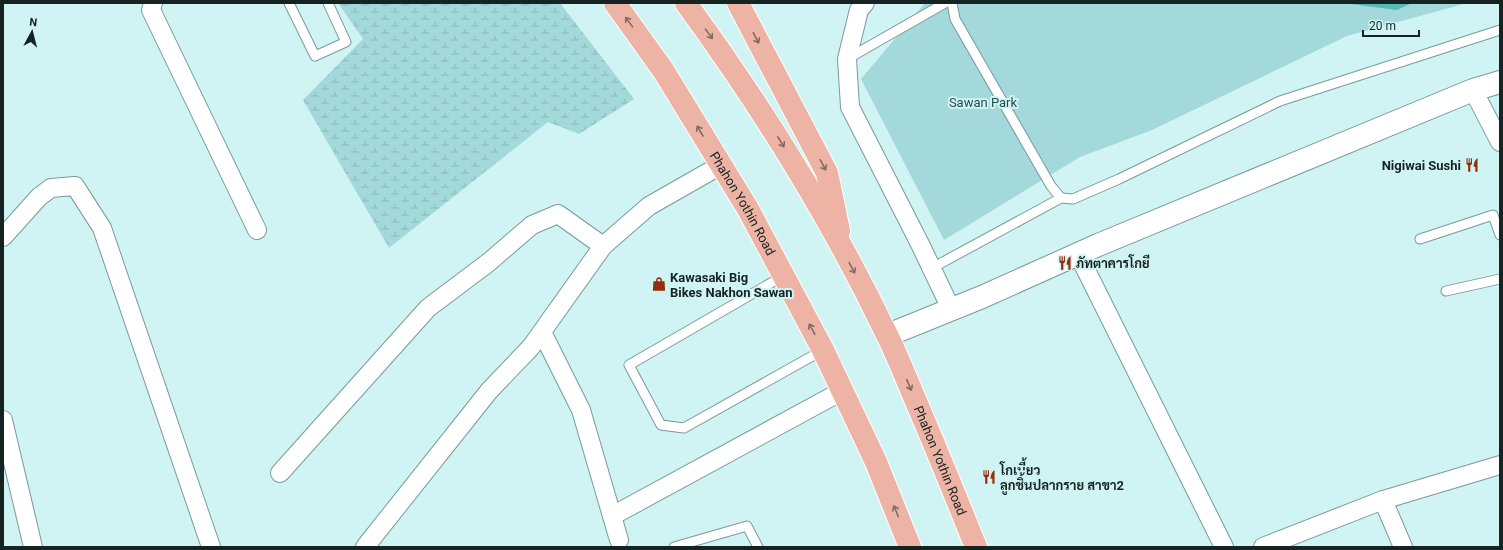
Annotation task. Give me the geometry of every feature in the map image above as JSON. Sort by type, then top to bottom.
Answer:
[{"type":"main road","name":"Phahon Yothin Road","points":[[615,3],[663,70],[748,209],[784,275],[824,350],[876,462],[910,547]]},
{"type":"main road","name":"Phahon Yothin Road","points":[[686,3],[727,59],[782,142],[842,248],[888,335],[976,547]]},
{"type":"main road","points":[[738,3],[827,172],[842,248]]},
{"type":"street","points":[[153,3],[151,10],[257,230]]},
{"type":"street","points":[[865,3],[859,10],[847,59],[850,107],[932,268],[951,309]]},
{"type":"street","points":[[888,335],[1106,242],[1473,90],[1500,82]]},
{"type":"street","points":[[1473,90],[1500,142]]},
{"type":"street","points":[[365,547],[489,391],[531,347],[603,246],[649,206],[721,165]]},
{"type":"street","points":[[3,237],[39,197],[51,188],[75,186],[102,228],[211,547]]},
{"type":"street","points":[[280,473],[428,308],[489,262],[532,225],[558,214],[603,246]]},
{"type":"street","points":[[1078,254],[1224,547]]},
{"type":"street","points":[[542,332],[581,410],[619,540]]},
{"type":"street","points":[[612,516],[842,390]]},
{"type":"street","points":[[3,420],[33,547]]},
{"type":"street","points":[[1263,547],[1383,500],[1500,464]]},
{"type":"street","points":[[1383,500],[1403,547]]},
{"type":"lane","points":[[289,3],[315,56],[346,42],[328,3]]},
{"type":"lane","points":[[847,59],[945,3]]},
{"type":"lane","points":[[952,3],[955,19],[1051,186],[1061,198]]},
{"type":"lane","points":[[932,268],[1061,198],[1073,200],[1280,101],[1500,30]]},
{"type":"lane","points":[[1420,239],[1493,215],[1500,235]]},
{"type":"lane","points":[[784,275],[629,365],[657,418],[661,425],[684,428],[824,350]]},
{"type":"lane","points":[[1446,291],[1500,279]]},
{"type":"lane","points":[[674,547],[747,526],[758,547]]},
{"type":"green space","points":[[338,3],[560,3],[634,99],[579,134],[548,122],[389,248],[303,100],[363,39]]},
{"type":"green space","name":"Sawan Park","points":[[925,3],[1467,3],[1347,36],[1152,130],[1080,157],[944,240],[861,79]]},
{"type":"shaded area","points":[[1343,3],[1412,3],[1397,10]]},
{"type":"place","name":"Nigiwai Sushi","points":[[1472,165]]},
{"type":"place","name":"ภัทตาคารโกยี","points":[[1065,263]]},
{"type":"place","name":"Kawasaki Big Bikes Nakhon Sawan","points":[[659,284]]},
{"type":"place","name":"โกเนี้ยว ลูกชิ้นปลากราย สาขา2","points":[[989,477]]}]
